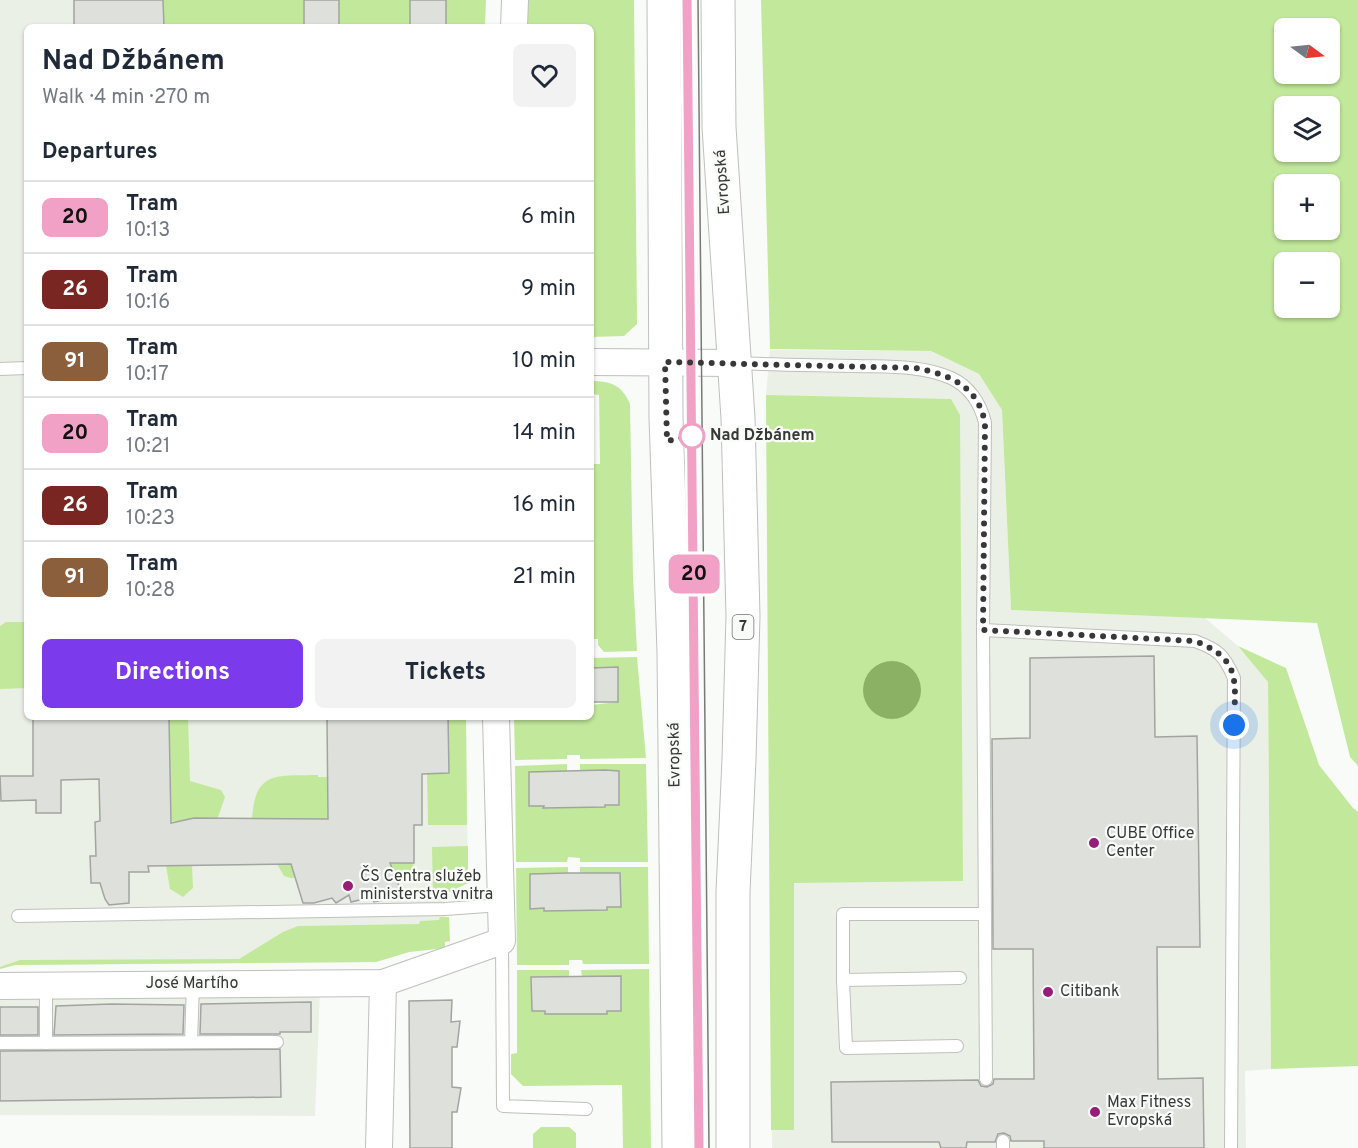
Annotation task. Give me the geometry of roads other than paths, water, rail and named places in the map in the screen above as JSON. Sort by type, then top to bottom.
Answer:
[{"type":"main road","name":"Evropská","points":[[664,0],[665,362],[674,652],[679,1148]]},
{"type":"main road","name":"Evropská","points":[[718,0],[719,128],[739,441],[743,616],[733,892],[734,1148]]},
{"type":"street","points":[[514,24],[515,0]]},
{"type":"street","points":[[594,362],[735,363]]},
{"type":"street","points":[[496,720],[502,941]]},
{"type":"street","name":"José Martího","points":[[0,986],[383,983],[502,941]]},
{"type":"street","points":[[378,1148],[383,983]]},
{"type":"lane","points":[[735,363],[916,368],[953,378],[967,389],[978,403],[985,423],[983,630],[986,1079]]},
{"type":"lane","points":[[0,369],[24,368]]},
{"type":"lane","points":[[983,630],[1195,641],[1212,647],[1226,659],[1234,678],[1231,1148]]},
{"type":"lane","points":[[18,916],[445,909],[501,905]]},
{"type":"lane","points":[[957,1046],[846,1048],[843,914],[985,914]]},
{"type":"lane","points":[[502,941],[503,1106],[586,1108]]},
{"type":"lane","points":[[843,980],[960,978]]},
{"type":"lane","points":[[191,1042],[193,984]]},
{"type":"lane","points":[[46,985],[46,1043]]},
{"type":"lane","points":[[0,1043],[277,1042]]},
{"type":"tram line","points":[[687,0],[699,1148]]},
{"type":"tram line","name":"20","points":[[687,0],[699,1148]]},
{"type":"tram line","points":[[698,0],[709,1148]]},
{"type":"place","name":"Nad Džbánem","points":[[692,436]]},
{"type":"place","name":"CUBE Office Center","points":[[1094,843]]},
{"type":"place","name":"ČS Centra služeb ministerstva vnitra","points":[[348,886]]},
{"type":"place","name":"Citibank","points":[[1048,992]]},
{"type":"place","name":"Max Fitness Evropská","points":[[1095,1112]]}]
